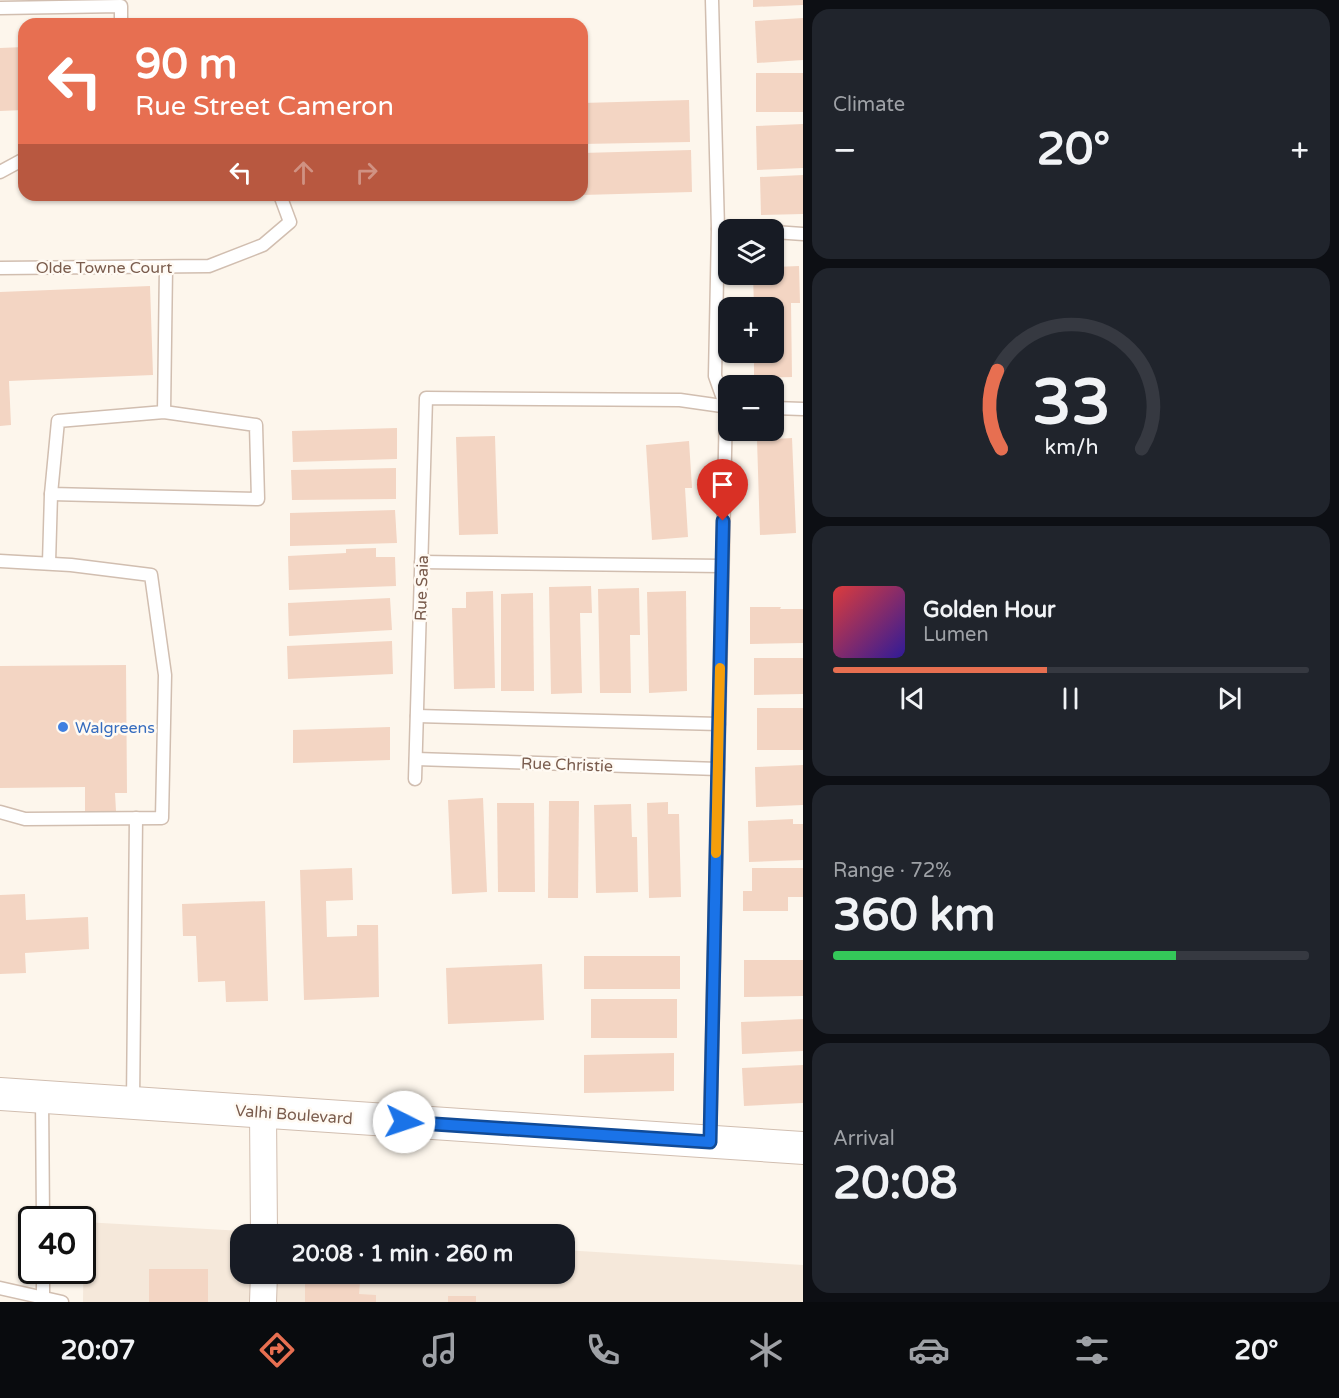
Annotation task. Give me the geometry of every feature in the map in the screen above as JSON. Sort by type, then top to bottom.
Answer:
[{"type":"street","name":"Valhi Boulevard","points":[[0,1094],[803,1148]]},
{"type":"street","points":[[263,1112],[264,1224]]},
{"type":"street","points":[[263,1302],[264,1284]]},
{"type":"lane","points":[[712,0],[723,219]]},
{"type":"lane","points":[[0,8],[121,3]]},
{"type":"lane","points":[[0,172],[18,162]]},
{"type":"lane","name":"Olde Towne Court","points":[[0,268],[209,266],[263,245],[290,222],[282,201]]},
{"type":"lane","points":[[784,233],[803,234]]},
{"type":"lane","points":[[164,412],[166,267]]},
{"type":"lane","points":[[718,384],[715,376],[721,285]]},
{"type":"lane","name":"Rue Saia","points":[[415,779],[426,398],[680,400],[718,406]]},
{"type":"lane","points":[[784,408],[803,409]]},
{"type":"lane","points":[[49,563],[51,494],[58,421],[164,412],[256,425],[258,499],[51,494]]},
{"type":"lane","points":[[710,1142],[726,441]]},
{"type":"lane","points":[[0,561],[49,563],[152,575],[165,675],[162,818],[25,819],[0,812]]},
{"type":"lane","points":[[422,562],[722,566]]},
{"type":"lane","points":[[417,716],[719,724]]},
{"type":"lane","name":"Rue Christie","points":[[416,759],[718,769]]},
{"type":"lane","points":[[133,1103],[136,818]]},
{"type":"lane","points":[[42,1097],[43,1206]]},
{"type":"lane","points":[[44,1284],[44,1297]]},
{"type":"lane","points":[[0,1288],[62,1302]]},
{"type":"shaded area","points":[[96,1223],[230,1230],[230,1284],[575,1284],[575,1251],[803,1265],[803,1302],[83,1302],[83,1284],[96,1284]]},
{"type":"building","points":[[753,0],[803,0],[803,5],[753,7]]},
{"type":"building","points":[[803,18],[803,60],[757,63],[755,21]]},
{"type":"building","points":[[18,47],[18,110],[0,111],[0,48]]},
{"type":"building","points":[[756,73],[803,73],[803,112],[756,112]]},
{"type":"building","points":[[689,100],[690,142],[588,144],[588,103]]},
{"type":"building","points":[[803,124],[803,168],[757,170],[756,126]]},
{"type":"building","points":[[691,150],[692,192],[588,195],[588,153]]},
{"type":"building","points":[[803,175],[803,214],[761,215],[760,177]]},
{"type":"building","points":[[799,266],[800,303],[791,303],[792,377],[754,375],[754,363],[784,363],[784,297],[754,297],[753,285],[784,285],[784,267]]},
{"type":"building","points":[[150,286],[153,375],[9,381],[11,425],[0,426],[0,292]]},
{"type":"building","points":[[397,428],[397,459],[293,462],[292,431]]},
{"type":"building","points":[[495,436],[498,534],[459,535],[456,437]]},
{"type":"building","points":[[784,438],[792,438],[796,533],[760,535],[757,441],[784,441]]},
{"type":"building","points":[[689,441],[692,488],[685,488],[688,537],[652,540],[646,445]]},
{"type":"building","points":[[396,468],[396,499],[292,500],[291,470]]},
{"type":"building","points":[[395,510],[397,543],[290,546],[290,513]]},
{"type":"building","points":[[376,548],[376,557],[395,557],[396,586],[289,590],[288,556],[346,553],[346,549]]},
{"type":"building","points":[[591,586],[592,613],[580,613],[582,693],[551,694],[549,587]]},
{"type":"building","points":[[639,588],[640,635],[630,635],[631,693],[600,693],[598,589]]},
{"type":"building","points":[[493,591],[495,688],[454,689],[452,608],[466,608],[466,592]]},
{"type":"building","points":[[686,591],[687,691],[649,693],[647,592]]},
{"type":"building","points":[[533,593],[534,691],[501,691],[501,594]]},
{"type":"building","points":[[390,598],[392,630],[289,636],[288,603]]},
{"type":"building","points":[[750,607],[803,609],[803,643],[750,644]]},
{"type":"building","points":[[392,641],[393,674],[288,679],[287,646]]},
{"type":"building","points":[[754,658],[803,658],[803,694],[754,695]]},
{"type":"building","name":"Walgreens","points":[[126,665],[127,793],[115,793],[116,811],[85,812],[85,787],[0,788],[0,666]]},
{"type":"building","points":[[757,708],[803,708],[803,750],[757,750]]},
{"type":"building","points":[[390,727],[390,760],[293,763],[293,730]]},
{"type":"building","points":[[803,765],[803,805],[756,807],[755,767]]},
{"type":"building","points":[[483,798],[487,892],[452,894],[448,800]]},
{"type":"building","points":[[549,801],[579,801],[578,898],[548,898]]},
{"type":"building","points":[[668,802],[668,814],[679,814],[681,897],[649,898],[647,803]]},
{"type":"building","points":[[497,803],[534,803],[535,892],[498,892]]},
{"type":"building","points":[[631,804],[632,837],[637,837],[638,892],[596,893],[594,805]]},
{"type":"building","points":[[793,819],[793,824],[803,824],[803,860],[749,862],[748,821]]},
{"type":"building","points":[[352,868],[353,900],[326,901],[327,937],[357,936],[357,925],[378,925],[379,997],[304,1000],[300,870]]},
{"type":"building","points":[[752,868],[803,868],[803,897],[788,897],[788,911],[743,911],[743,891],[752,891]]},
{"type":"building","points":[[25,894],[26,920],[88,917],[89,949],[25,953],[26,973],[0,974],[0,895]]},
{"type":"building","points":[[265,901],[268,1001],[226,1002],[225,981],[198,982],[196,936],[183,936],[182,904]]},
{"type":"building","points":[[584,956],[680,956],[680,989],[584,989]]},
{"type":"building","points":[[744,960],[803,960],[803,996],[744,997]]},
{"type":"building","points":[[542,964],[544,1020],[448,1024],[446,968]]},
{"type":"building","points":[[591,999],[677,999],[677,1038],[591,1038]]},
{"type":"building","points":[[803,1019],[803,1051],[742,1054],[741,1022]]},
{"type":"building","points":[[674,1053],[674,1091],[584,1093],[584,1055]]},
{"type":"building","points":[[803,1065],[803,1103],[744,1106],[742,1068]]},
{"type":"building","points":[[149,1269],[208,1269],[208,1302],[149,1302]]},
{"type":"building","points":[[305,1284],[360,1284],[359,1294],[376,1295],[376,1302],[305,1302]]},
{"type":"building","points":[[448,1296],[476,1296],[476,1302],[448,1302]]},
{"type":"slow traffic","points":[[716,853],[720,668]]},
{"type":"place","name":"Walgreens","points":[[63,727]]},
{"type":"route","points":[[404,1122],[710,1142],[723,521]]}]
